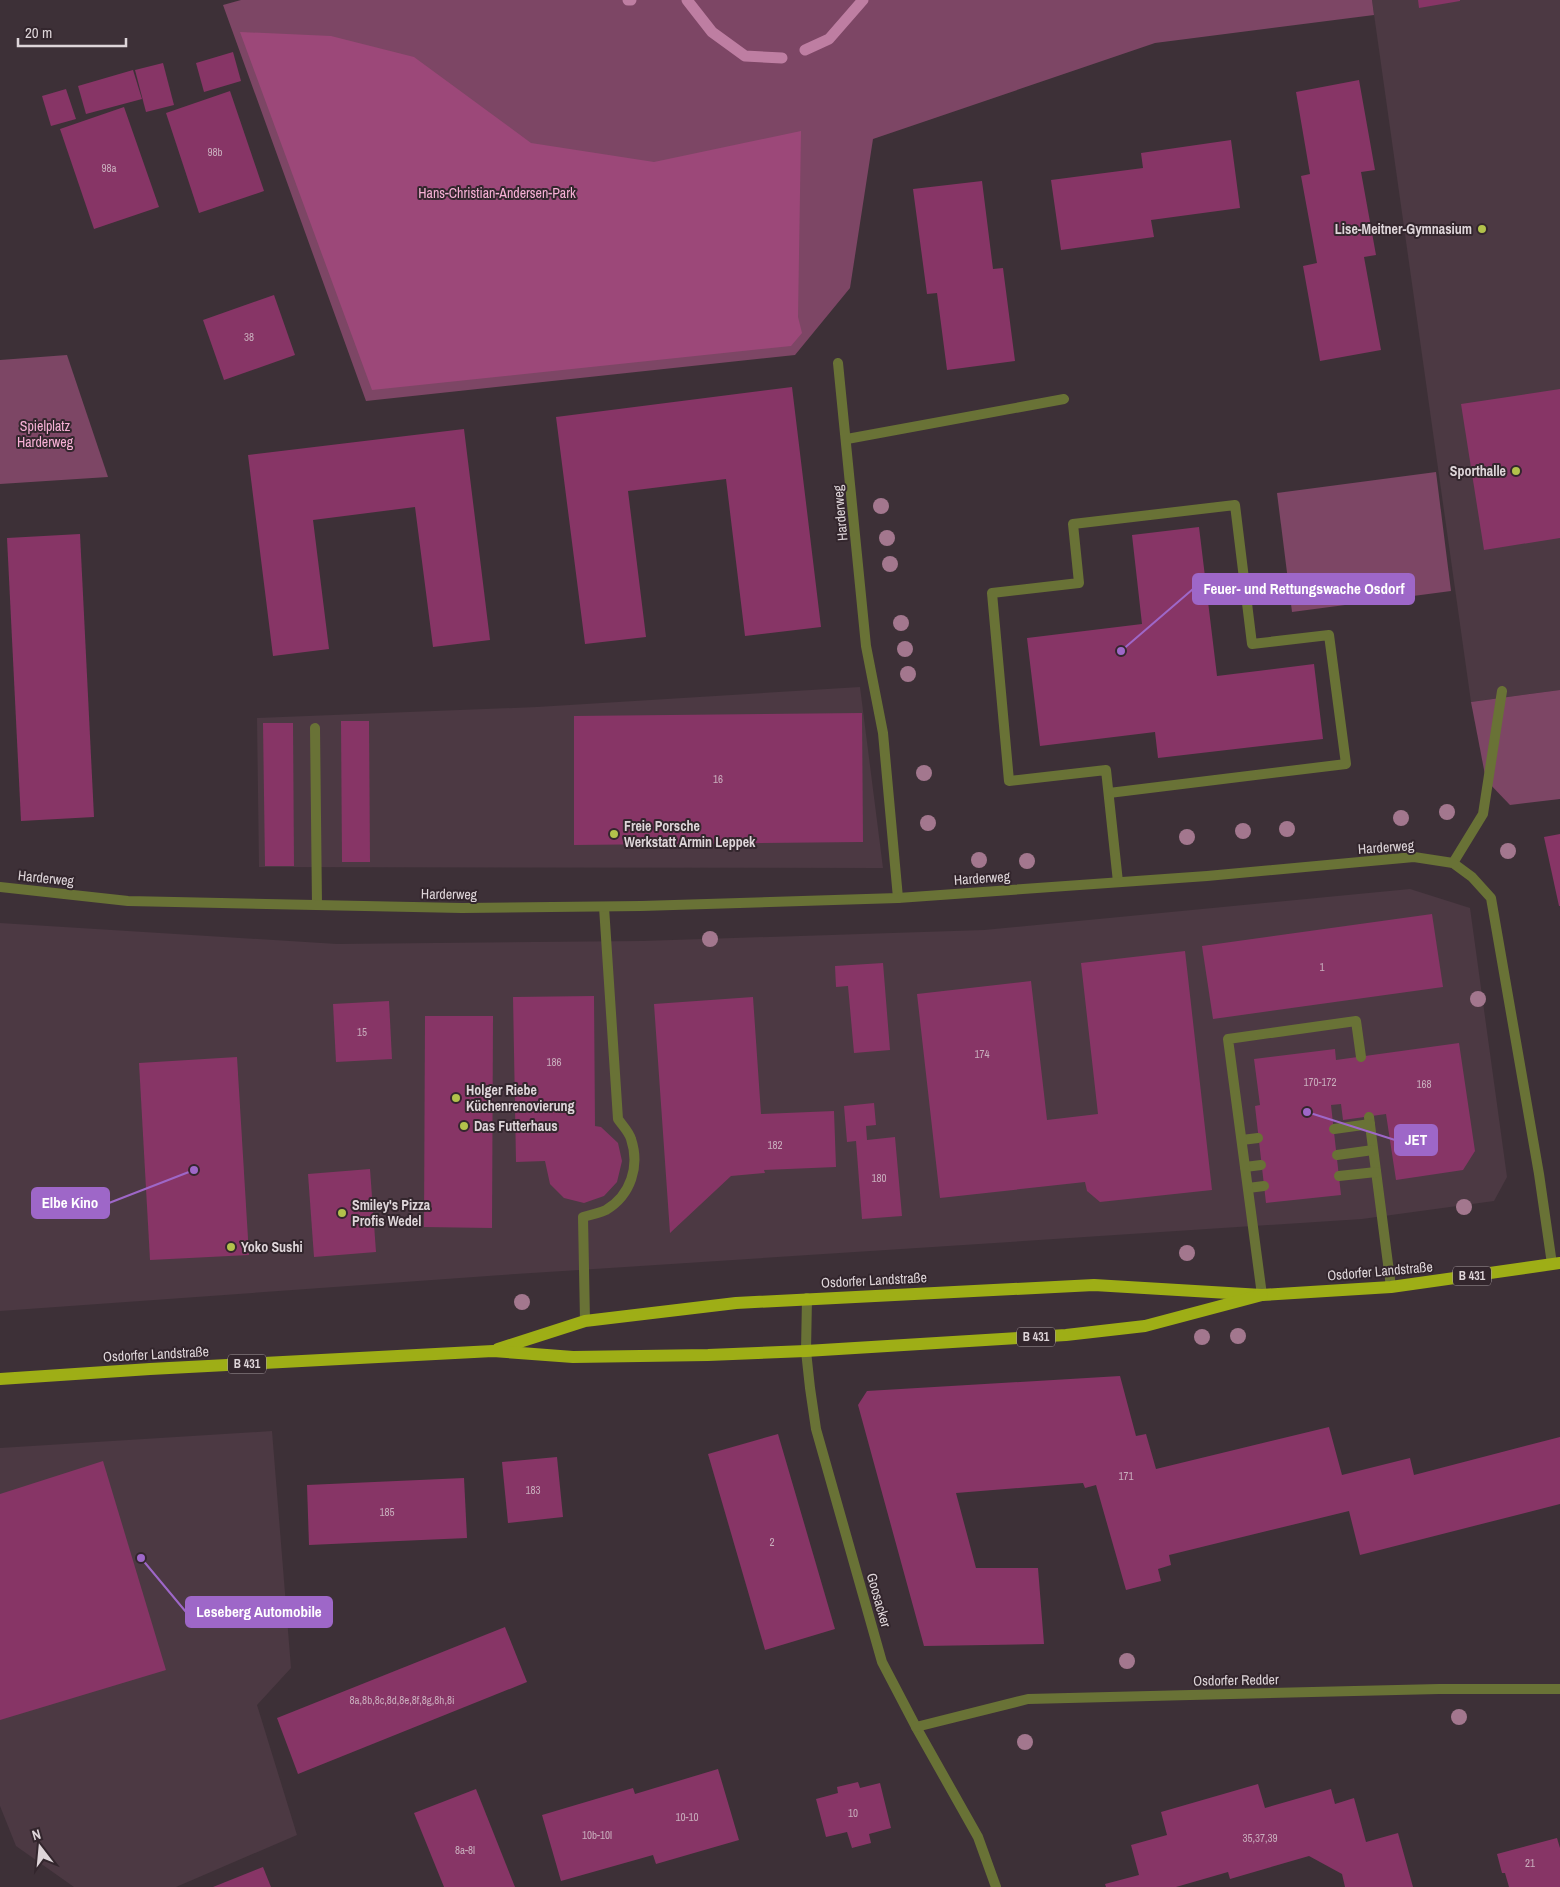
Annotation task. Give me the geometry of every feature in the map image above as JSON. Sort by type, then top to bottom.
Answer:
[{"type":"main road","name":"Osdorfer Landstraße","points":[[493,1351],[585,1321],[736,1303],[1094,1285],[1262,1295],[1391,1287],[1556,1263]]},
{"type":"main road","name":"Osdorfer Landstraße","points":[[0,1379],[493,1351],[573,1357],[806,1351],[1066,1336],[1135,1327],[1262,1295]]},
{"type":"street","name":"Harderweg","points":[[838,364],[847,439],[866,646],[883,733],[898,898]]},
{"type":"street","points":[[847,439],[1064,399]]},
{"type":"street","points":[[1108,793],[1346,764],[1329,634],[1252,644],[1235,505],[1073,524],[1079,583],[992,593],[1009,780],[1106,770],[1108,793],[1118,882]]},
{"type":"street","points":[[1453,863],[1483,814],[1502,691]]},
{"type":"street","points":[[315,728],[317,905]]},
{"type":"street","name":"Harderweg","points":[[0,887],[128,901],[462,908],[604,907],[898,898],[1207,876],[1414,857],[1453,863],[1472,877],[1492,898],[1556,1263]]},
{"type":"street","points":[[585,1321],[583,1217],[604,1211],[621,1198],[632,1179],[635,1158],[630,1137],[618,1120],[604,907]]},
{"type":"street","points":[[1262,1295],[1228,1039],[1356,1021],[1361,1057]]},
{"type":"street","points":[[1334,1129],[1369,1120],[1391,1287]]},
{"type":"street","points":[[1242,1140],[1258,1138]]},
{"type":"street","points":[[1337,1155],[1373,1150]]},
{"type":"street","points":[[1245,1167],[1262,1165]]},
{"type":"street","points":[[1339,1176],[1376,1172]]},
{"type":"street","points":[[1248,1188],[1264,1186]]},
{"type":"street","name":"Goosacker","points":[[806,1298],[806,1351],[816,1429],[882,1662],[916,1728],[978,1837],[996,1887]]},
{"type":"street","name":"Osdorfer Redder","points":[[916,1728],[1028,1699],[1429,1689],[1560,1689]]},
{"type":"shaded area","name":"Lise-Meitner-Gymnasium","points":[[1372,0],[1560,0],[1560,690],[1471,702]]},
{"type":"shaded area","points":[[860,687],[883,868],[259,867],[257,718],[537,707]]},
{"type":"shaded area","points":[[1410,889],[1470,908],[1507,1177],[1494,1201],[1362,1219],[502,1275],[0,1311],[0,923],[337,944],[642,941],[984,930]]},
{"type":"shaded area","points":[[272,1431],[291,1668],[257,1705],[297,1835],[176,1887],[74,1887],[16,1846],[0,1806],[0,1448]]},
{"type":"green space","name":"Hans-Christian-Andersen-Park","points":[[241,0],[1372,0],[1374,15],[1155,43],[873,139],[850,288],[795,355],[366,401],[223,5]]},
{"type":"green space","points":[[240,32],[331,36],[414,57],[531,143],[654,162],[801,131],[798,317],[802,333],[791,346],[372,390]]},
{"type":"green space","name":"Spielplatz Harderweg","points":[[67,355],[108,477],[0,484],[0,360]]},
{"type":"green space","points":[[1436,472],[1451,591],[1292,612],[1277,493]]},
{"type":"green space","points":[[1560,690],[1560,799],[1510,805],[1486,780],[1471,702]]},
{"type":"building","points":[[1418,0],[1460,0],[1460,1],[1419,8]]},
{"type":"building","points":[[233,52],[241,81],[204,92],[196,63]]},
{"type":"building","points":[[163,63],[174,105],[146,112],[135,70]]},
{"type":"building","points":[[133,70],[142,99],[86,114],[78,86]]},
{"type":"building","points":[[1359,80],[1375,170],[1361,172],[1376,255],[1364,257],[1381,350],[1320,361],[1303,266],[1317,263],[1301,176],[1310,174],[1296,92]]},
{"type":"building","points":[[66,89],[76,119],[51,126],[42,96]]},
{"type":"building","points":[[230,91],[264,191],[199,213],[166,113]]},
{"type":"building","points":[[124,107],[159,207],[94,229],[60,129]]},
{"type":"building","points":[[1231,140],[1240,208],[1151,220],[1154,237],[1061,250],[1051,180],[1143,168],[1141,153]]},
{"type":"building","points":[[982,181],[993,269],[1003,268],[1015,361],[947,370],[937,293],[927,294],[913,189]]},
{"type":"building","points":[[274,295],[295,355],[224,380],[203,320]]},
{"type":"building","points":[[792,387],[821,627],[745,636],[726,479],[628,491],[646,637],[585,644],[556,417]]},
{"type":"building","name":"Sporthalle","points":[[1560,389],[1560,538],[1484,550],[1461,404]]},
{"type":"building","points":[[464,429],[490,640],[433,647],[415,507],[313,520],[329,649],[273,656],[248,455]]},
{"type":"building","points":[[1199,527],[1217,676],[1314,664],[1323,739],[1158,758],[1155,732],[1040,746],[1027,638],[1142,624],[1132,535]]},
{"type":"building","points":[[80,534],[94,817],[21,821],[7,538]]},
{"type":"building","points":[[862,713],[863,842],[574,845],[574,716]]},
{"type":"building","points":[[341,721],[369,721],[370,862],[342,862]]},
{"type":"building","points":[[263,723],[293,723],[294,866],[265,866]]},
{"type":"building","points":[[1560,834],[1560,906],[1559,906],[1544,837]]},
{"type":"building","points":[[1432,914],[1443,987],[1213,1019],[1202,946]]},
{"type":"building","points":[[1185,951],[1212,1190],[1100,1202],[1087,1191],[1085,1182],[940,1198],[917,994],[1031,981],[1047,1120],[1098,1114],[1081,963]]},
{"type":"building","points":[[883,963],[890,1050],[854,1053],[848,986],[836,987],[835,966]]},
{"type":"building","points":[[594,996],[595,1126],[601,1127],[618,1143],[622,1161],[617,1182],[604,1196],[584,1203],[564,1198],[550,1184],[545,1161],[516,1162],[513,997]]},
{"type":"building","points":[[753,997],[761,1114],[834,1111],[836,1167],[764,1170],[765,1173],[731,1176],[670,1233],[654,1004]]},
{"type":"building","points":[[389,1001],[392,1059],[336,1062],[333,1004]]},
{"type":"building","points":[[425,1016],[493,1016],[492,1228],[424,1227]]},
{"type":"building","points":[[1459,1043],[1475,1151],[1463,1170],[1396,1180],[1386,1114],[1343,1120],[1341,1104],[1331,1105],[1341,1195],[1266,1203],[1255,1106],[1260,1105],[1254,1059],[1335,1049],[1336,1060]]},
{"type":"building","points":[[237,1057],[249,1255],[150,1260],[139,1063]]},
{"type":"building","points":[[874,1103],[876,1125],[866,1126],[867,1140],[895,1137],[902,1216],[862,1219],[856,1141],[847,1142],[844,1106]]},
{"type":"building","name":"Smiley's Pizza Profis Wedel","points":[[370,1169],[376,1252],[314,1257],[308,1174]]},
{"type":"building","points":[[1120,1376],[1136,1436],[1146,1434],[1156,1469],[1329,1427],[1342,1475],[1410,1458],[1414,1475],[1560,1437],[1560,1504],[1360,1555],[1349,1511],[1169,1555],[1171,1565],[1158,1569],[1161,1581],[1126,1590],[1096,1485],[1085,1488],[1083,1483],[956,1493],[976,1568],[1038,1568],[1044,1644],[924,1646],[858,1405],[867,1391]]},
{"type":"building","points":[[778,1434],[835,1629],[765,1650],[708,1454]]},
{"type":"building","points":[[557,1457],[563,1517],[508,1523],[502,1462]]},
{"type":"building","points":[[103,1461],[166,1670],[0,1720],[0,1494]]},
{"type":"building","points":[[464,1478],[467,1538],[309,1545],[307,1485]]},
{"type":"building","points":[[505,1627],[527,1682],[298,1774],[277,1718]]},
{"type":"building","points":[[718,1769],[739,1840],[656,1864],[653,1855],[561,1881],[542,1815],[633,1788],[635,1794]]},
{"type":"building","points":[[858,1782],[860,1788],[880,1783],[891,1828],[869,1834],[871,1843],[852,1848],[847,1832],[826,1837],[816,1799],[838,1793],[837,1787]]},
{"type":"building","points":[[1258,1784],[1265,1808],[1331,1789],[1335,1804],[1354,1798],[1366,1842],[1398,1833],[1413,1887],[1345,1887],[1342,1874],[1309,1856],[1230,1879],[1228,1872],[1176,1887],[1106,1887],[1105,1884],[1139,1875],[1131,1845],[1167,1835],[1161,1812]]},
{"type":"building","points":[[476,1789],[515,1887],[444,1887],[414,1813]]},
{"type":"building","points":[[1557,1838],[1560,1848],[1560,1887],[1509,1887],[1505,1873],[1502,1873],[1497,1854]]},
{"type":"building","points":[[263,1867],[271,1887],[213,1887]]},
{"type":"waterway","points":[[687,0],[712,32],[745,56],[782,58]]},
{"type":"waterway","points":[[805,50],[829,39],[863,0]]},
{"type":"place","name":"Lise-Meitner-Gymnasium","points":[[1482,229]]},
{"type":"place","name":"Sporthalle","points":[[1516,471]]},
{"type":"place","name":"Feuer- und Rettungswache Osdorf","points":[[1121,651]]},
{"type":"place","name":"Freie Porsche Werkstatt Armin Leppek","points":[[614,834]]},
{"type":"place","name":"Holger Riebe Küchenrenovierung","points":[[456,1098]]},
{"type":"place","name":"JET","points":[[1307,1112]]},
{"type":"place","name":"Das Futterhaus","points":[[464,1126]]},
{"type":"place","name":"Elbe Kino","points":[[194,1170]]},
{"type":"place","name":"Smiley's Pizza Profis Wedel","points":[[342,1213]]},
{"type":"place","name":"Yoko Sushi","points":[[231,1247]]},
{"type":"place","name":"Leseberg Automobile","points":[[141,1558]]}]
